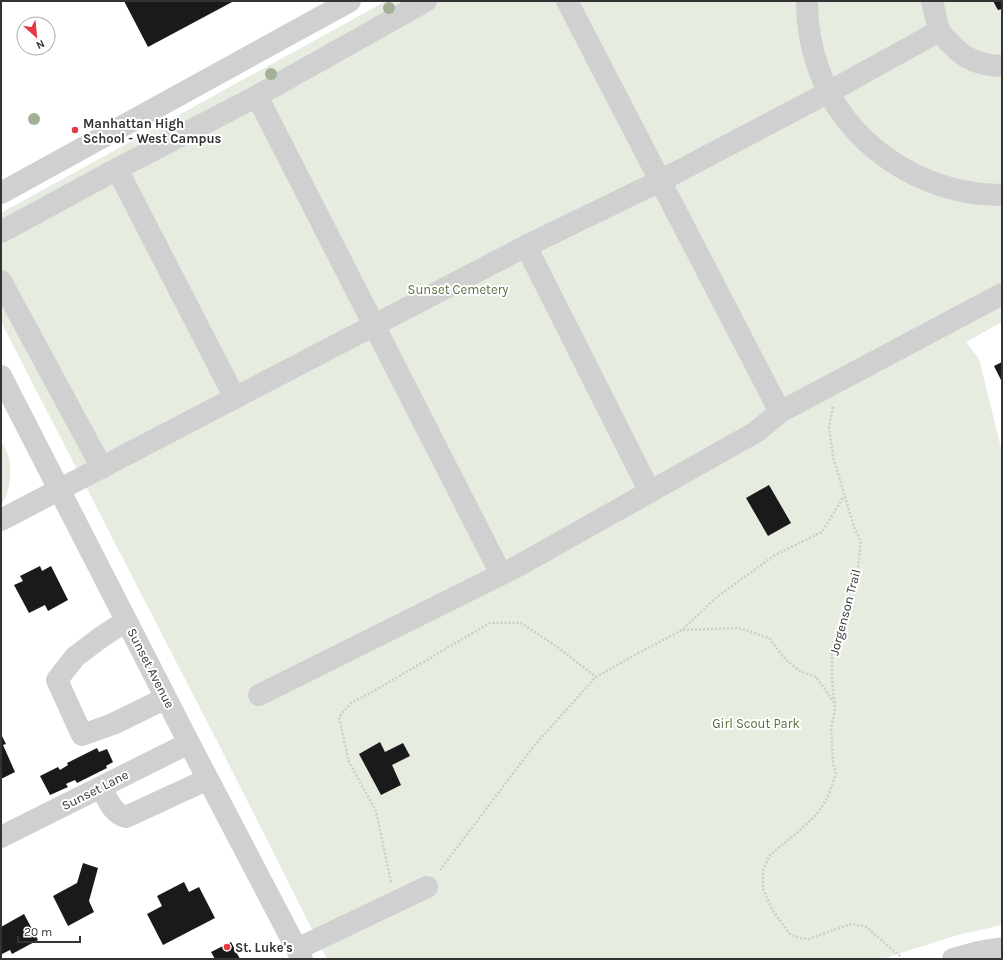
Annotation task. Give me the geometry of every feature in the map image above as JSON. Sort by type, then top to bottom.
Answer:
[{"type":"street","points":[[1,193],[350,1]]},
{"type":"street","points":[[1,232],[117,169],[257,96],[426,1]]},
{"type":"street","points":[[567,1],[780,412]]},
{"type":"street","points":[[807,1],[807,18],[811,44],[818,68],[841,113],[875,150],[896,165],[918,177],[942,186],[966,192],[1002,195]]},
{"type":"street","points":[[932,1],[939,31],[959,54],[983,65],[1002,66]]},
{"type":"street","points":[[1,520],[526,246],[660,181],[829,92],[939,31]]},
{"type":"street","points":[[257,96],[501,574]]},
{"type":"street","points":[[117,169],[236,398]]},
{"type":"street","points":[[526,246],[650,492]]},
{"type":"street","points":[[1,281],[102,468]]},
{"type":"street","points":[[259,695],[518,566],[756,432],[780,412],[1002,294]]},
{"type":"street","name":"Sunset Avenue","points":[[1,376],[10,410],[59,490],[189,743],[300,954]]},
{"type":"street","points":[[126,621],[75,657],[57,680],[82,735],[113,724],[166,698]]},
{"type":"street","name":"Sunset Lane","points":[[1,837],[189,743]]},
{"type":"street","points":[[101,788],[114,810],[119,815],[126,817],[208,779]]},
{"type":"street","points":[[300,954],[395,902],[427,887]]},
{"type":"street","points":[[953,959],[978,952],[1002,948]]},
{"type":"path","name":"Jorgenson Trail","points":[[834,404],[829,427],[834,457],[844,496],[861,540],[857,576],[848,595],[832,654],[832,682],[835,704],[831,727],[833,763],[836,774],[829,794],[815,816],[770,855],[763,870],[763,889],[773,912],[790,934],[799,938],[809,939],[851,924],[865,926],[902,957]]},
{"type":"path","points":[[427,887],[533,747],[596,677],[682,630],[717,597],[776,555],[822,532],[844,496]]},
{"type":"path","points":[[395,902],[376,811],[349,762],[339,717],[351,703],[490,623],[521,623],[556,646],[596,677]]},
{"type":"path","points":[[682,630],[738,628],[768,638],[786,660],[800,671],[816,677],[835,704]]},
{"type":"green space","name":"Sunset Cemetery","points":[[386,1],[1002,1],[1002,322],[966,342],[979,359],[1002,452],[1002,925],[958,935],[882,959],[327,959],[218,743],[1,322],[1,213]]},
{"type":"green space","points":[[1,441],[6,450],[10,464],[10,482],[1,505]]},
{"type":"building","points":[[124,1],[234,1],[148,47]]},
{"type":"building","points":[[993,1],[1002,1],[1002,9],[998,10]]},
{"type":"building","points":[[1002,362],[1002,382],[994,366]]},
{"type":"building","points":[[769,485],[791,523],[768,536],[746,498]]},
{"type":"building","points":[[40,566],[42,571],[51,566],[68,600],[48,611],[45,605],[29,613],[14,585],[23,581],[20,576]]},
{"type":"building","points":[[1,734],[6,744],[3,745],[15,772],[1,779]]},
{"type":"building","points":[[380,742],[385,752],[403,743],[410,756],[392,765],[401,785],[381,795],[359,754]]},
{"type":"building","points":[[97,748],[99,752],[107,749],[113,762],[106,766],[107,768],[77,783],[75,780],[68,783],[66,784],[68,787],[50,795],[40,776],[58,767],[60,770],[68,765],[67,763]]},
{"type":"building","points":[[83,863],[98,868],[89,901],[94,912],[68,926],[53,896],[77,883]]},
{"type":"building","points":[[184,882],[189,892],[199,887],[215,918],[163,945],[147,914],[162,906],[157,896]]},
{"type":"building","points":[[24,914],[38,940],[12,954],[10,950],[2,954],[1,927]]},
{"type":"building","name":"St. Luke's","points":[[231,942],[240,959],[215,959],[211,952]]},
{"type":"place","name":"Manhattan High School - West Campus","points":[[75,130]]},
{"type":"place","name":"St. Luke's","points":[[227,947]]},
{"type":"park label","name":"Girl Scout Park","points":[[756,723]]}]
